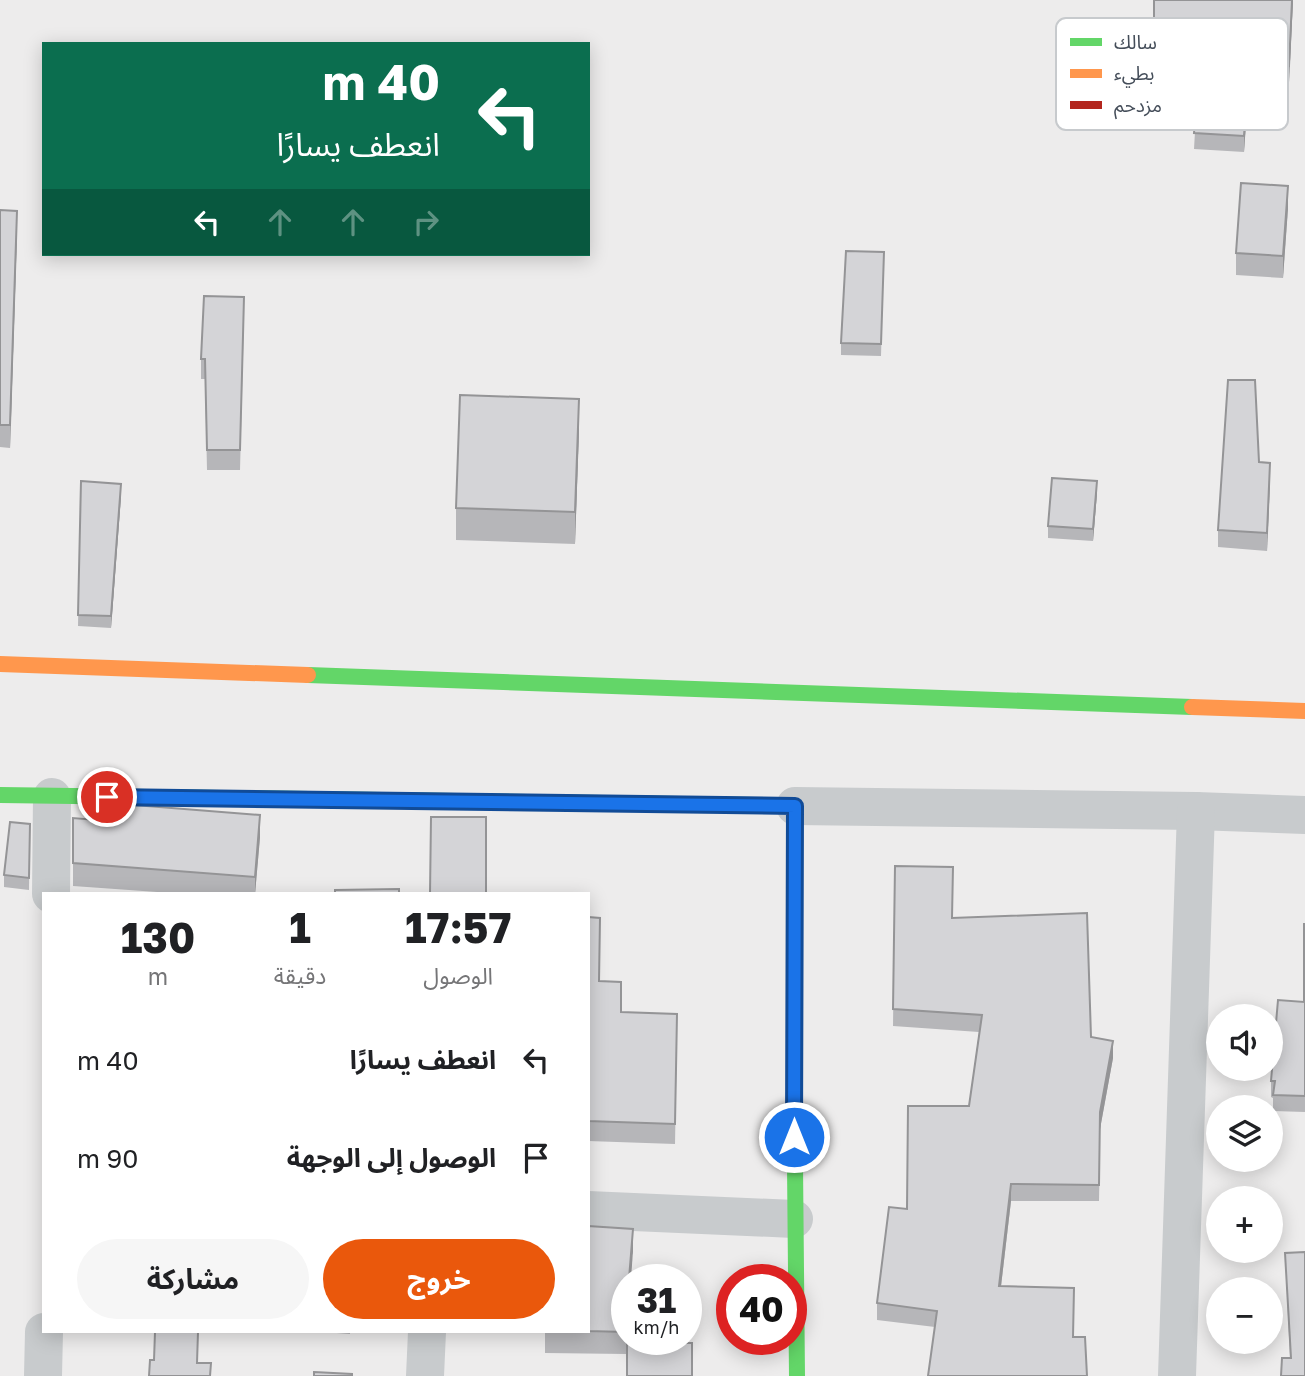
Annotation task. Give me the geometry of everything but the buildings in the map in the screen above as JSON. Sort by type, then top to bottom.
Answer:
[{"type":"street","points":[[0,664],[1305,711]]},
{"type":"street","points":[[0,795],[1196,811],[1305,815]]},
{"type":"street","points":[[51,797],[51,892]]},
{"type":"street","points":[[795,806],[794,1219],[797,1376]]},
{"type":"street","points":[[1177,1376],[1196,811]]},
{"type":"street","points":[[590,1210],[794,1219]]},
{"type":"street","points":[[43,1376],[44,1333]]},
{"type":"street","points":[[425,1376],[427,1333]]},
{"type":"traffic: fast","points":[[308,675],[1192,707]]},
{"type":"traffic: fast","points":[[0,795],[754,805]]},
{"type":"traffic: fast","points":[[794,1060],[797,1376]]},
{"type":"traffic: slow","points":[[0,664],[308,675]]},
{"type":"traffic: slow","points":[[1192,707],[1305,711]]},
{"type":"traffic: jam","points":[[754,805],[795,806],[794,1060]]},
{"type":"route","points":[[107,797],[795,806],[794,1137]]}]
